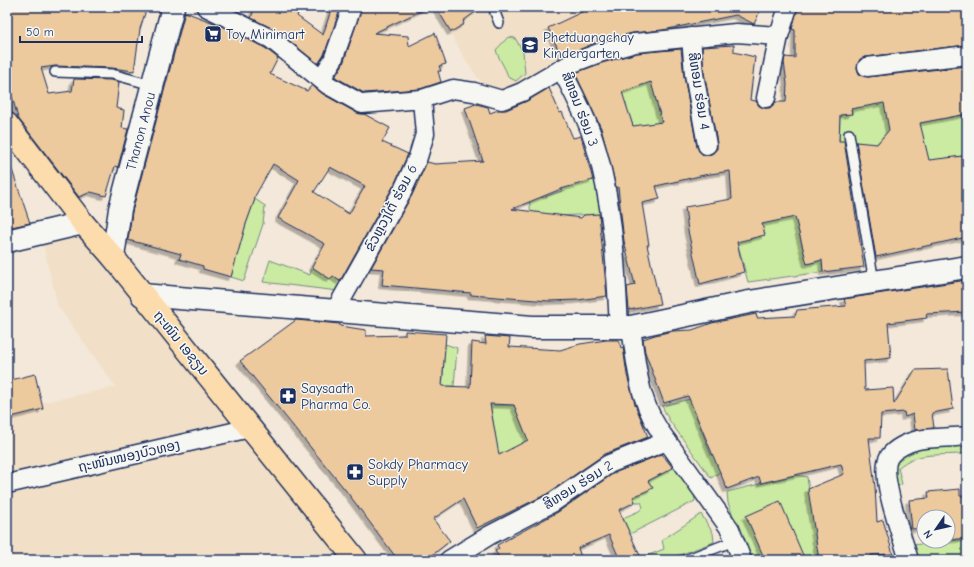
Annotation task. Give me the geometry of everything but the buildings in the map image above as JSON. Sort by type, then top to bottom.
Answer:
[{"type":"main road","name":"ຖະໜົນ ເອຊຽນ","points":[[7,124],[83,223],[113,257],[356,560]]},
{"type":"street","name":"Thanon Anou","points":[[113,257],[120,209],[154,86],[173,7]]},
{"type":"street","points":[[206,7],[271,39],[321,79],[355,102],[362,104],[422,99],[453,89],[474,92],[502,100],[522,92],[561,69]]},
{"type":"street","points":[[321,79],[333,60],[352,7]]},
{"type":"street","points":[[766,98],[779,36],[788,7]]},
{"type":"street","name":"ສີຫອມ ຮ່ອມ 3","points":[[625,327],[615,247],[604,178],[594,140],[561,69],[599,53],[635,43],[736,33],[779,36]]},
{"type":"street","name":"ສີຫອມ ຮ່ອມ 4","points":[[691,37],[694,74],[707,144]]},
{"type":"street","points":[[867,67],[967,55]]},
{"type":"street","name":"ຂົວຫຼວງໃຕ້ ຮ່ອມ 6","points":[[335,311],[403,190],[418,157],[425,134],[422,99]]},
{"type":"street","points":[[7,241],[83,223]]},
{"type":"street","points":[[142,294],[532,327],[625,327],[749,302],[967,267]]},
{"type":"street","points":[[625,327],[645,405],[654,425],[730,529],[742,560]]},
{"type":"street","name":"ຖະໜົນໜອງບົວທອງ","points":[[7,484],[250,428]]},
{"type":"street","points":[[909,560],[888,488],[886,468],[889,457],[898,448],[918,440],[967,436]]},
{"type":"street","name":"ສີຫອມ ຮ່ອມ 2","points":[[449,560],[490,535],[552,504],[609,464],[667,442]]},
{"type":"lane","points":[[493,7],[499,23]]},
{"type":"lane","points":[[55,72],[112,74],[154,86]]},
{"type":"lane","points":[[849,134],[874,282]]},
{"type":"lane","points":[[685,560],[734,541]]},
{"type":"shaded area","name":"Phetduangchay Kindergarten","points":[[436,7],[630,7],[633,30],[499,92],[486,87],[478,78],[464,57]]},
{"type":"shaded area","points":[[83,223],[356,560],[7,560],[7,410],[116,387],[58,306],[40,232]]},
{"type":"green space","points":[[508,37],[515,38],[523,52],[525,73],[516,81],[508,77],[496,50]]},
{"type":"green space","points":[[685,73],[690,84],[654,91],[662,122],[607,151],[602,151],[597,135],[633,126],[625,103],[589,112],[619,100],[617,94],[649,80]]},
{"type":"green space","points":[[850,96],[920,106],[924,122],[962,115],[967,137],[967,171],[963,172],[962,156],[869,170],[849,178],[839,148],[840,115],[852,114]]},
{"type":"green space","points":[[597,179],[601,214],[531,217],[529,196],[540,195],[542,198],[562,191],[561,187]]},
{"type":"green space","points":[[255,199],[265,206],[263,224],[244,281],[231,277],[246,224]]},
{"type":"green space","points":[[794,213],[807,264],[822,260],[823,272],[748,282],[732,223],[749,239],[764,235],[762,224]]},
{"type":"green space","points":[[270,260],[310,275],[312,267],[330,279],[333,276],[340,282],[338,291],[263,282]]},
{"type":"green space","points":[[445,344],[457,348],[454,386],[444,386],[442,391]]},
{"type":"green space","points":[[495,396],[494,405],[514,405],[528,438],[549,431],[495,457],[495,434],[490,402]]},
{"type":"green space","points":[[698,397],[703,409],[695,413],[711,455],[719,453],[720,472],[711,478],[669,420],[662,406]]},
{"type":"green space","points":[[967,446],[967,453],[922,456],[905,462],[898,468],[902,484],[895,487],[894,461],[902,456],[919,449]]},
{"type":"green space","points":[[670,458],[694,493],[695,501],[630,534],[623,518],[639,511],[643,507],[641,502],[635,502],[633,497],[652,487],[648,481],[672,468],[667,460]]},
{"type":"green space","points":[[796,475],[807,477],[819,560],[751,560],[728,503],[727,492]]},
{"type":"green space","points":[[701,514],[713,533],[714,542],[666,560],[645,560],[644,557],[664,549],[662,540]]},
{"type":"green space","points":[[967,539],[967,560],[915,560],[912,545],[916,545],[916,549],[956,549],[956,540]]},
{"type":"place","name":"Toy Minimart","points":[[213,34]]},
{"type":"place","name":"Phetduangchay Kindergarten","points":[[530,45]]},
{"type":"place","name":"Saysaath Pharma Co.","points":[[288,396]]},
{"type":"place","name":"Sokdy Pharmacy Supply","points":[[355,472]]}]
